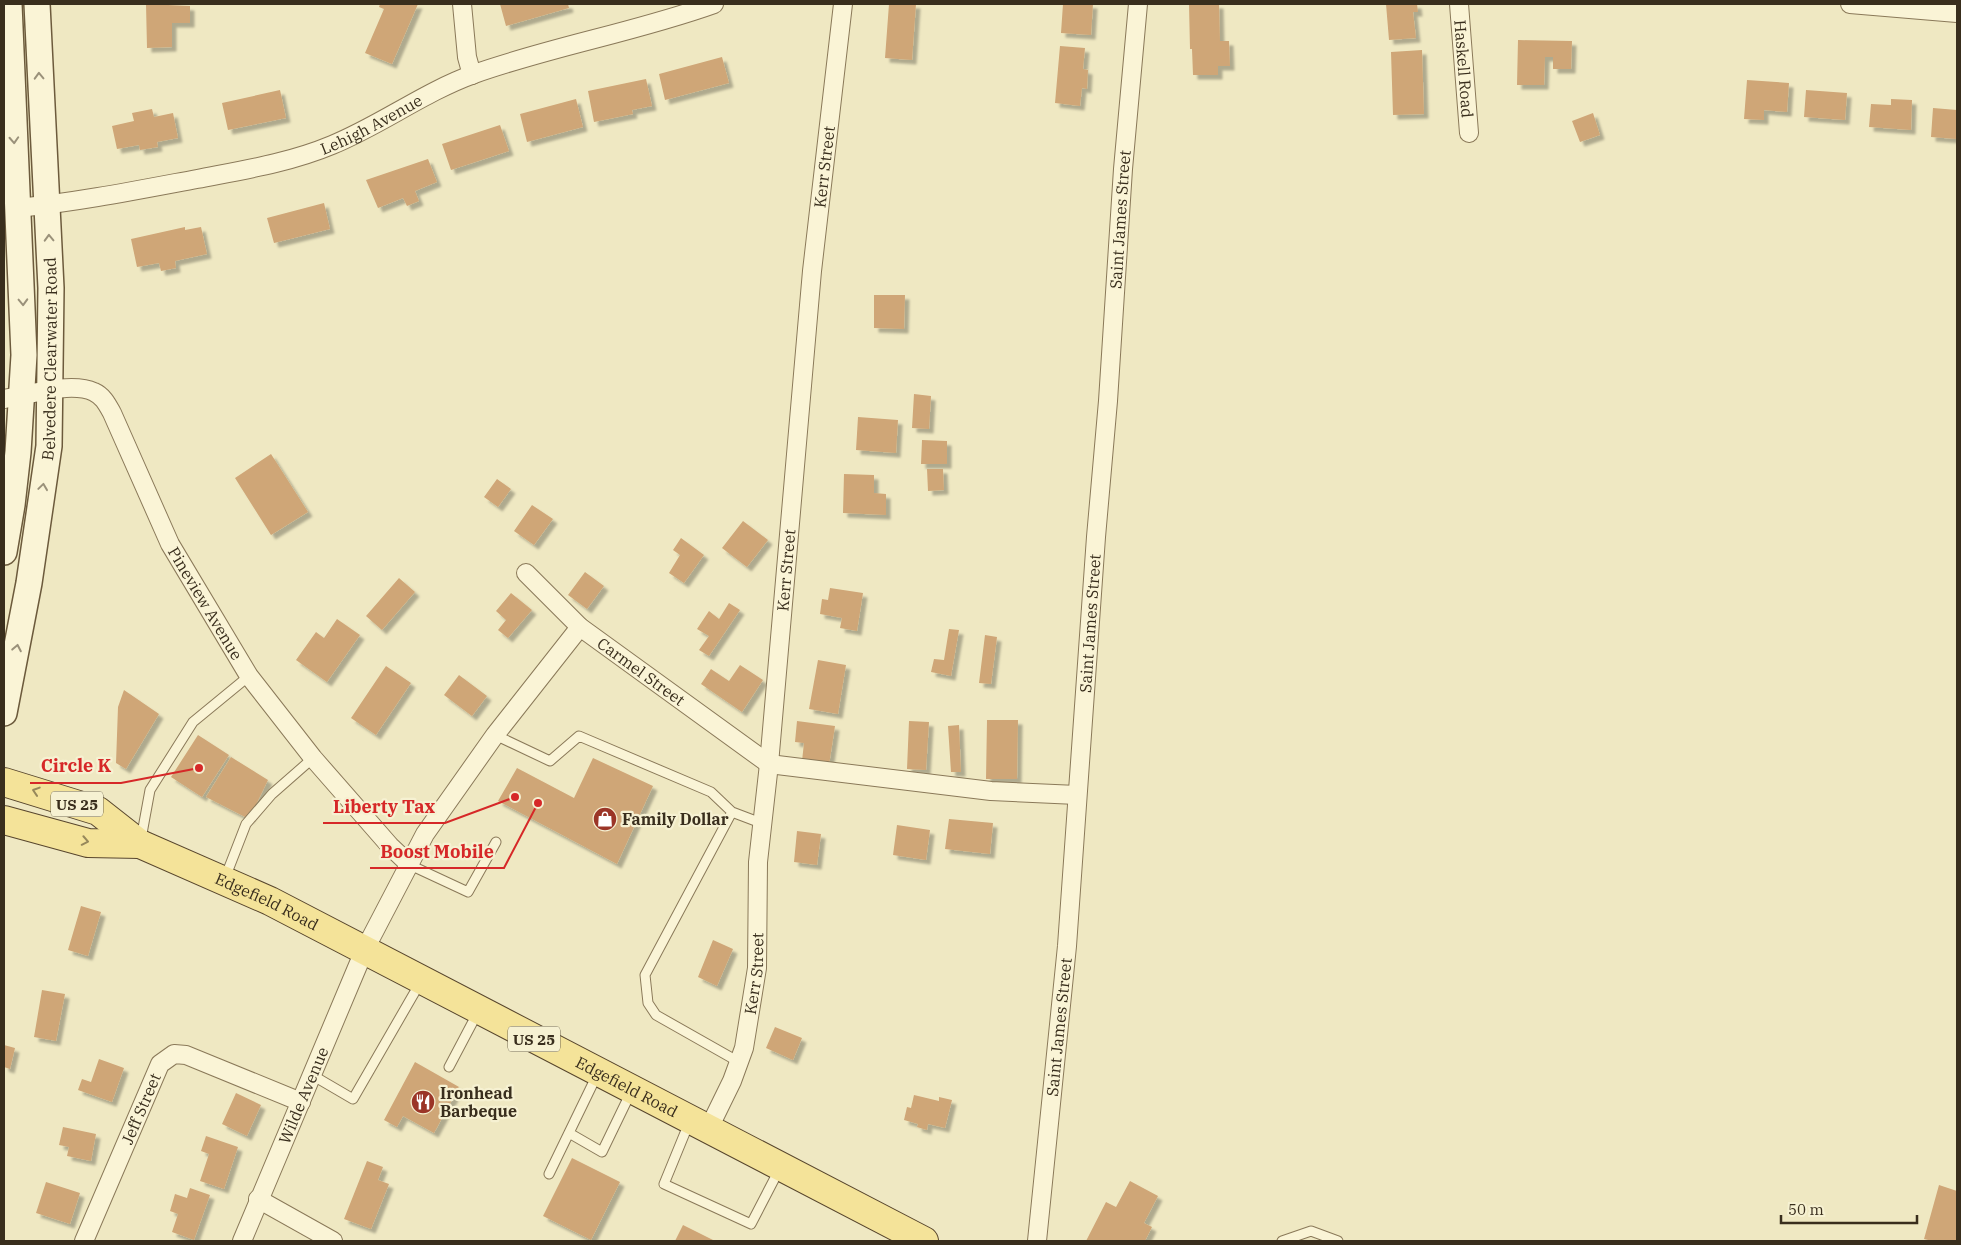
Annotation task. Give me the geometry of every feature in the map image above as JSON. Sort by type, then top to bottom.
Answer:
[{"type":"main road","name":"Belvedere Clearwater Road","points":[[4,713],[36,533],[48,446],[51,390],[48,205],[37,4]]},
{"type":"main road","name":"Belvedere Clearwater Road","points":[[4,552],[12,505],[13,398],[24,355],[7,12]]},
{"type":"main road","name":"Edgefield Road","points":[[4,782],[98,811],[140,844],[270,901],[924,1241]]},
{"type":"main road","name":"Edgefield Road","points":[[4,820],[88,843],[140,844]]},
{"type":"street","points":[[462,4],[467,58],[472,75]]},
{"type":"street","name":"Lehigh Avenue","points":[[18,208],[48,205],[198,179],[302,156],[361,132],[407,106],[472,75],[514,61],[684,15],[714,4]]},
{"type":"street","name":"Kerr Street","points":[[699,1125],[739,1062],[744,1048],[757,968],[758,862],[769,764],[812,271],[843,4]]},
{"type":"street","name":"Saint James Street","points":[[1037,1241],[1067,946],[1108,402],[1123,169],[1138,4]]},
{"type":"street","name":"Haskell Road","points":[[1460,4],[1469,133]]},
{"type":"street","points":[[1850,4],[1957,13]]},
{"type":"street","name":"Pineview Avenue","points":[[13,398],[51,390],[76,388],[93,391],[103,398],[112,413],[170,544],[249,676],[313,758],[390,846],[410,864]]},
{"type":"street","name":"Carmel Street","points":[[526,573],[580,627],[769,764],[991,791],[1077,795]]},
{"type":"street","points":[[364,951],[425,834],[495,735],[580,627]]},
{"type":"street","name":"Wilde Avenue","points":[[242,1241],[364,951]]},
{"type":"street","name":"Jeff Street","points":[[84,1241],[160,1064],[174,1054],[186,1055],[301,1102]]},
{"type":"street","points":[[258,1200],[333,1241]]},
{"type":"lane","points":[[140,844],[150,790],[193,722],[249,676]]},
{"type":"lane","points":[[495,735],[550,761],[579,736],[711,792],[732,812],[762,823]]},
{"type":"lane","points":[[224,881],[246,824],[272,794],[313,758]]},
{"type":"lane","points":[[732,812],[645,975],[648,1003],[656,1015],[739,1062]]},
{"type":"lane","points":[[410,864],[468,892],[496,842]]},
{"type":"lane","points":[[312,1075],[353,1099],[421,980]]},
{"type":"lane","points":[[449,1067],[479,1010]]},
{"type":"lane","points":[[549,1174],[599,1073]]},
{"type":"lane","points":[[569,1133],[602,1152],[632,1090]]},
{"type":"lane","points":[[699,1125],[664,1184],[751,1224],[781,1167]]},
{"type":"lane","points":[[1282,1241],[1312,1231],[1338,1241]]},
{"type":"building","points":[[146,4],[190,6],[190,23],[172,23],[172,47],[147,48]]},
{"type":"building","points":[[380,4],[418,4],[392,64],[365,53],[384,9],[379,7]]},
{"type":"building","points":[[500,4],[568,4],[569,8],[506,26]]},
{"type":"building","points":[[889,4],[916,4],[912,60],[885,58]]},
{"type":"building","points":[[1063,4],[1093,4],[1091,35],[1061,33]]},
{"type":"building","points":[[1189,4],[1219,4],[1220,41],[1229,41],[1230,66],[1218,66],[1218,75],[1193,75],[1192,49],[1190,49]]},
{"type":"building","points":[[1386,4],[1417,4],[1418,12],[1413,12],[1416,38],[1389,40]]},
{"type":"building","points":[[1518,40],[1572,41],[1571,69],[1553,69],[1553,57],[1545,57],[1544,85],[1517,85]]},
{"type":"building","points":[[1060,46],[1085,48],[1083,69],[1088,70],[1087,89],[1082,88],[1080,106],[1055,103]]},
{"type":"building","points":[[1422,50],[1424,114],[1393,115],[1391,52]]},
{"type":"building","points":[[722,57],[729,83],[665,100],[659,74]]},
{"type":"building","points":[[646,79],[652,106],[632,110],[633,114],[594,122],[588,91]]},
{"type":"building","points":[[1747,80],[1789,83],[1787,112],[1764,110],[1764,120],[1744,119]]},
{"type":"building","points":[[280,90],[286,118],[228,130],[222,103]]},
{"type":"building","points":[[1806,90],[1847,93],[1845,120],[1804,117]]},
{"type":"building","points":[[576,99],[583,127],[527,142],[520,114]]},
{"type":"building","points":[[1891,99],[1912,100],[1911,130],[1869,127],[1871,104],[1891,105]]},
{"type":"building","points":[[1933,108],[1957,110],[1957,139],[1931,137]]},
{"type":"building","points":[[152,109],[154,117],[173,113],[178,138],[157,142],[158,147],[140,150],[139,145],[117,149],[112,126],[134,121],[132,113]]},
{"type":"building","points":[[1593,113],[1600,135],[1580,142],[1572,121]]},
{"type":"building","points":[[500,125],[509,151],[451,170],[442,144]]},
{"type":"building","points":[[428,159],[437,182],[415,191],[419,201],[407,206],[403,198],[378,208],[366,180]]},
{"type":"building","points":[[324,203],[330,229],[274,243],[267,218]]},
{"type":"building","points":[[185,227],[185,230],[201,227],[207,254],[175,261],[176,268],[161,271],[159,263],[137,267],[131,239]]},
{"type":"building","points":[[874,295],[905,295],[904,329],[874,328]]},
{"type":"building","points":[[914,394],[931,396],[929,429],[912,428]]},
{"type":"building","points":[[858,417],[898,420],[896,453],[856,450]]},
{"type":"building","points":[[922,440],[947,441],[947,464],[921,464]]},
{"type":"building","points":[[271,454],[308,512],[271,535],[235,478]]},
{"type":"building","points":[[927,469],[943,469],[944,490],[928,491]]},
{"type":"building","points":[[844,474],[874,475],[874,493],[886,494],[886,515],[843,513]]},
{"type":"building","points":[[497,479],[511,489],[498,507],[484,497]]},
{"type":"building","points":[[532,505],[553,519],[534,545],[514,531]]},
{"type":"building","points":[[743,521],[768,540],[747,567],[722,548]]},
{"type":"building","points":[[681,538],[704,555],[684,583],[669,573],[680,555],[673,550]]},
{"type":"building","points":[[585,572],[604,586],[587,609],[568,595]]},
{"type":"building","points":[[399,578],[415,592],[382,630],[366,616]]},
{"type":"building","points":[[830,588],[863,593],[857,631],[840,628],[842,618],[820,614],[822,599],[828,600]]},
{"type":"building","points":[[511,593],[532,610],[508,638],[498,630],[506,620],[496,611]]},
{"type":"building","points":[[729,603],[740,610],[709,656],[699,650],[709,636],[697,629],[709,611],[719,619]]},
{"type":"building","points":[[337,619],[360,635],[327,682],[296,660],[316,632],[324,638]]},
{"type":"building","points":[[949,629],[959,630],[951,676],[931,672],[934,659],[944,660]]},
{"type":"building","points":[[985,635],[997,637],[991,684],[979,683]]},
{"type":"building","points":[[818,660],[846,665],[838,714],[809,709]]},
{"type":"building","points":[[740,665],[763,680],[742,712],[701,684],[711,669],[729,681]]},
{"type":"building","points":[[386,666],[411,683],[376,735],[351,718]]},
{"type":"building","points":[[459,675],[487,696],[472,716],[444,695]]},
{"type":"building","points":[[124,690],[159,714],[126,769],[116,763],[118,707]]},
{"type":"building","points":[[987,720],[1018,720],[1017,779],[986,779]]},
{"type":"building","points":[[797,721],[835,726],[829,765],[802,761],[804,743],[795,742]]},
{"type":"building","points":[[909,721],[929,722],[926,770],[907,769]]},
{"type":"building","points":[[959,725],[961,772],[951,772],[948,726]]},
{"type":"building","points":[[198,735],[229,755],[202,797],[171,777]]},
{"type":"building","points":[[231,757],[268,780],[249,819],[206,797]]},
{"type":"building","points":[[593,758],[653,786],[617,864],[498,801],[517,768],[574,798]]},
{"type":"building","points":[[949,819],[993,823],[990,854],[945,849]]},
{"type":"building","points":[[897,825],[930,830],[926,860],[893,855]]},
{"type":"building","points":[[797,831],[821,834],[817,865],[794,862]]},
{"type":"building","points":[[81,906],[101,912],[88,956],[68,950]]},
{"type":"building","points":[[713,940],[733,949],[717,986],[698,977]]},
{"type":"building","points":[[42,990],[65,994],[56,1041],[34,1037]]},
{"type":"building","points":[[775,1027],[802,1038],[793,1060],[766,1048]]},
{"type":"building","points":[[4,1045],[15,1048],[10,1069],[4,1067]]},
{"type":"building","points":[[99,1059],[124,1068],[112,1102],[78,1090],[82,1079],[91,1082]]},
{"type":"building","name":"Ironhead Barbeque","points":[[415,1062],[459,1087],[434,1133],[403,1116],[397,1127],[384,1120]]},
{"type":"building","points":[[236,1093],[261,1105],[247,1136],[222,1124]]},
{"type":"building","points":[[914,1095],[939,1101],[939,1097],[952,1100],[945,1128],[928,1124],[927,1130],[917,1127],[918,1124],[904,1120],[907,1107],[911,1108]]},
{"type":"building","points":[[63,1127],[96,1134],[91,1161],[67,1156],[69,1147],[59,1145]]},
{"type":"building","points":[[206,1136],[238,1147],[224,1189],[200,1181],[209,1154],[201,1151]]},
{"type":"building","points":[[572,1158],[620,1182],[591,1240],[543,1216]]},
{"type":"building","points":[[367,1161],[383,1167],[378,1180],[389,1184],[371,1229],[344,1219]]},
{"type":"building","points":[[1130,1181],[1158,1196],[1144,1223],[1152,1227],[1145,1241],[1086,1241],[1106,1202],[1116,1207]]},
{"type":"building","points":[[46,1182],[80,1193],[70,1224],[36,1213]]},
{"type":"building","points":[[1939,1185],[1957,1191],[1957,1241],[1932,1241],[1924,1239]]},
{"type":"building","points":[[190,1188],[210,1195],[194,1240],[172,1232],[178,1214],[170,1211],[175,1194],[187,1198]]},
{"type":"building","points":[[683,1225],[715,1241],[675,1241]]},
{"type":"place","name":"Circle K","points":[[199,768]]},
{"type":"place","name":"Liberty Tax","points":[[515,797]]},
{"type":"place","name":"Boost Mobile","points":[[538,803]]},
{"type":"place","name":"Family Dollar","points":[[605,819]]},
{"type":"place","name":"Ironhead Barbeque","points":[[423,1102]]}]
